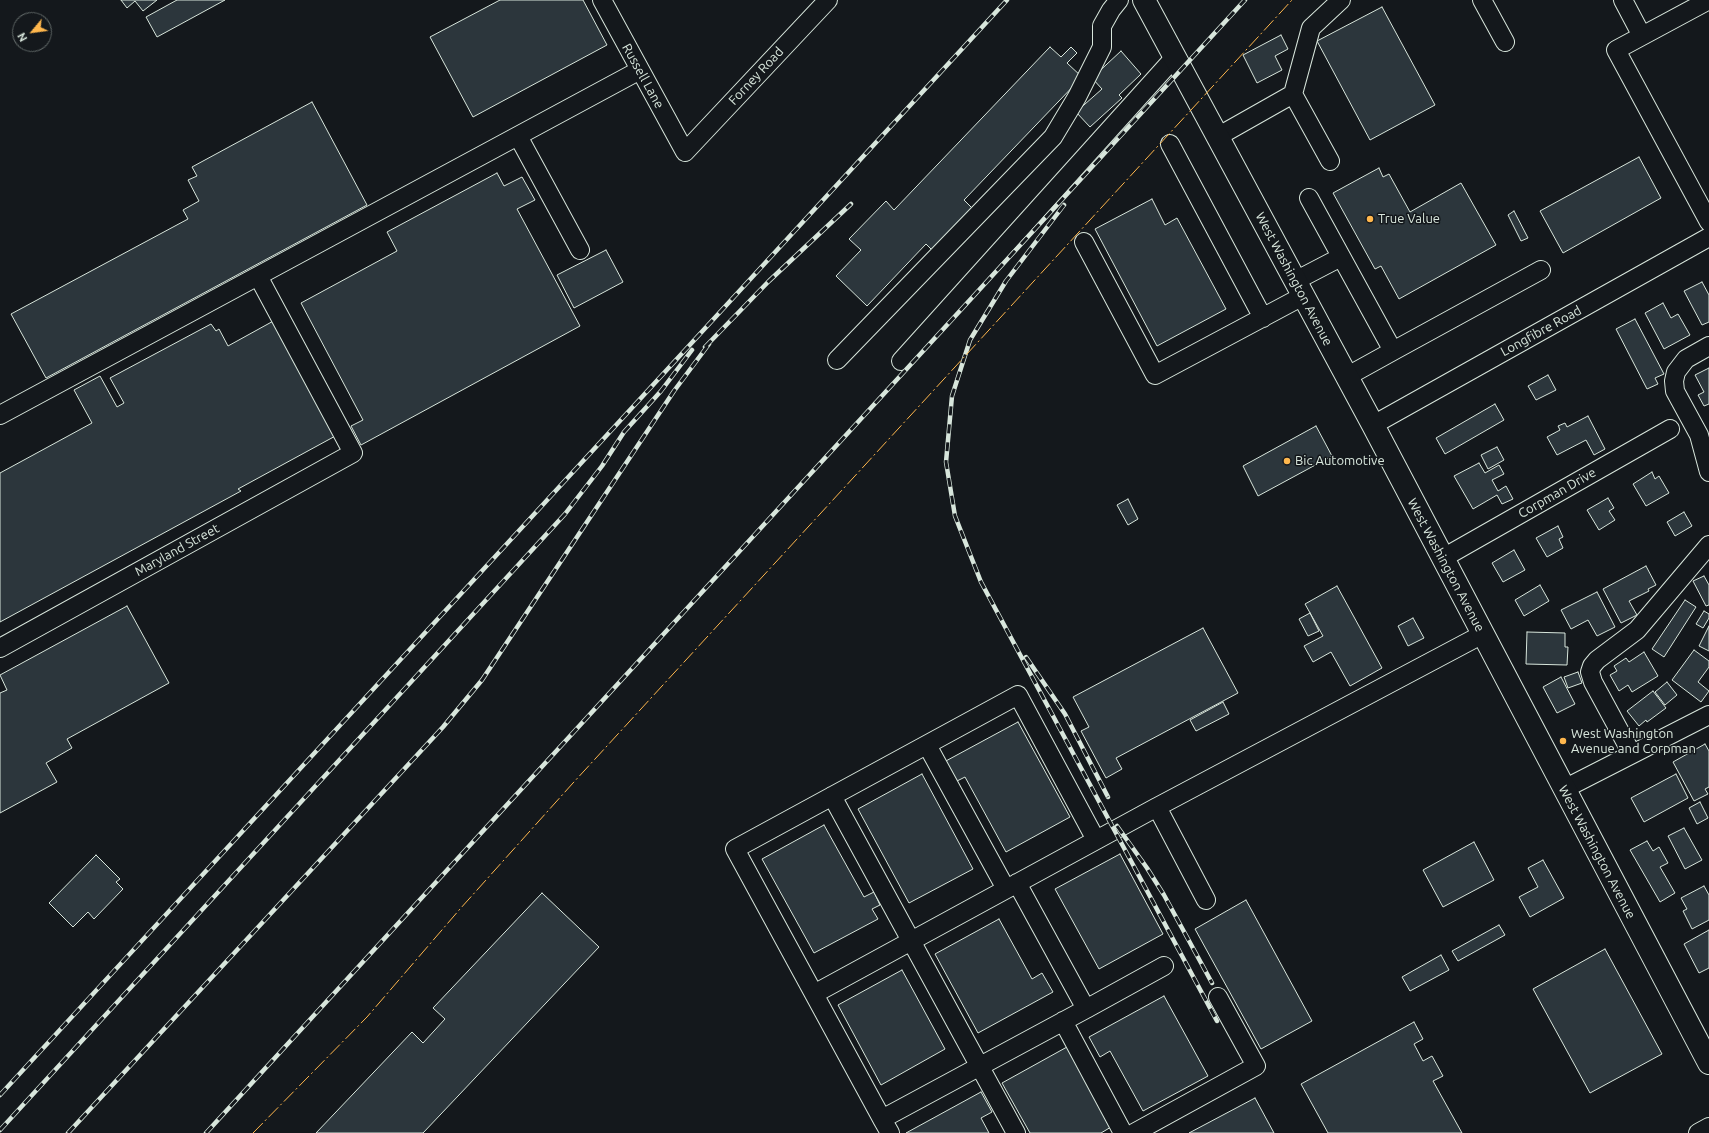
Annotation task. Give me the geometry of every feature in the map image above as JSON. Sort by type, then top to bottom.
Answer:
[{"type":"main road","name":"West Washington Avenue","points":[[1144,0],[1373,425],[1709,1062]]},
{"type":"street","name":"Russell Lane","points":[[602,0],[685,152]]},
{"type":"street","name":"Forney Road","points":[[685,152],[828,0]]},
{"type":"street","points":[[837,360],[1053,137],[1078,97],[1102,48],[1102,26],[1118,0]]},
{"type":"street","points":[[1330,161],[1293,94],[1311,28],[1341,0]]},
{"type":"street","points":[[1482,0],[1505,42]]},
{"type":"street","points":[[1623,0],[1642,36]]},
{"type":"street","points":[[1709,0],[1616,50],[1709,222]]},
{"type":"street","points":[[901,361],[1177,63]]},
{"type":"street","points":[[0,415],[640,70]]},
{"type":"street","points":[[1217,137],[1293,94]]},
{"type":"street","points":[[518,136],[580,250]]},
{"type":"street","points":[[1170,144],[1263,318]]},
{"type":"street","points":[[1309,198],[1393,352]]},
{"type":"street","name":"Longfibre Road","points":[[1373,425],[1709,237]]},
{"type":"street","points":[[1084,242],[1155,375],[1263,318],[1341,256]]},
{"type":"street","points":[[1346,377],[1541,270]]},
{"type":"street","name":"Maryland Street","points":[[0,648],[353,453],[258,276]]},
{"type":"street","points":[[1709,346],[1686,359],[1676,372],[1674,381],[1675,390],[1699,435],[1709,472]]},
{"type":"street","name":"Corpman Drive","points":[[1443,558],[1670,428]]},
{"type":"street","points":[[1632,754],[1593,682],[1590,672],[1592,666],[1597,660],[1637,630],[1709,545]]},
{"type":"street","points":[[814,994],[1157,807],[1483,634]]},
{"type":"street","points":[[1096,840],[1018,695],[735,849],[886,1126],[980,1066],[1164,966]]},
{"type":"street","points":[[1564,789],[1709,715]]},
{"type":"street","points":[[927,745],[1086,1009]]},
{"type":"street","points":[[832,796],[1016,1133]]},
{"type":"street","points":[[1157,807],[1206,900]]},
{"type":"street","points":[[1134,1133],[1256,1066],[1218,997]]},
{"type":"street","points":[[1063,1021],[1123,1133]]},
{"type":"street","points":[[1698,1133],[1709,1127]]},
{"type":"building","points":[[121,0],[157,0],[143,11],[135,1],[127,8]]},
{"type":"building","points":[[177,0],[225,0],[157,37],[146,17]]},
{"type":"building","points":[[500,0],[583,0],[607,45],[473,117],[430,37]]},
{"type":"building","points":[[1382,7],[1435,105],[1370,140],[1317,41]]},
{"type":"building","points":[[1281,35],[1288,49],[1275,56],[1282,70],[1257,83],[1243,55]]},
{"type":"building","points":[[1050,47],[1061,57],[1071,47],[1077,53],[1067,63],[1082,77],[964,200],[972,208],[935,253],[926,244],[867,306],[836,276],[861,250],[849,239],[886,201],[894,210]]},
{"type":"building","points":[[1121,51],[1141,74],[1119,95],[1122,98],[1090,127],[1076,112],[1102,89],[1092,78]]},
{"type":"building","points":[[312,102],[367,205],[46,378],[11,314],[188,219],[183,210],[199,201],[188,180],[197,176],[192,167]]},
{"type":"building","points":[[1639,157],[1661,198],[1563,253],[1540,211]]},
{"type":"building","points":[[1379,168],[1383,177],[1389,174],[1410,212],[1461,183],[1496,245],[1399,299],[1381,266],[1375,269],[1333,193]]},
{"type":"building","points":[[497,173],[504,186],[522,177],[535,200],[517,209],[580,326],[361,445],[351,426],[363,420],[301,303],[397,251],[387,232]]},
{"type":"building","points":[[1152,199],[1165,225],[1177,218],[1226,309],[1157,346],[1095,229]]},
{"type":"building","points":[[1514,211],[1528,238],[1521,241],[1508,215]]},
{"type":"building","points":[[606,250],[623,282],[574,308],[557,275]]},
{"type":"building","points":[[1702,282],[1709,295],[1709,322],[1702,325],[1684,291]]},
{"type":"building","points":[[1663,303],[1671,318],[1678,314],[1690,335],[1664,349],[1645,313]]},
{"type":"building","points":[[277,319],[339,434],[238,489],[241,491],[0,622],[0,473],[92,423],[74,390],[100,376],[117,407],[124,403],[110,378],[211,324],[216,331],[219,329],[228,346]]},
{"type":"building","points":[[1635,319],[1664,374],[1655,378],[1658,384],[1647,389],[1616,329]]},
{"type":"building","points":[[1709,368],[1709,404],[1704,406],[1698,395],[1704,392],[1695,375]]},
{"type":"building","points":[[1548,375],[1556,390],[1536,400],[1528,386]]},
{"type":"building","points":[[1495,404],[1504,420],[1445,454],[1436,438]]},
{"type":"building","points":[[1588,416],[1605,449],[1594,455],[1586,440],[1557,455],[1547,437],[1560,430],[1558,426],[1565,423],[1567,427]]},
{"type":"building","name":"Bic Automotive","points":[[1316,426],[1332,456],[1258,496],[1243,466]]},
{"type":"building","points":[[1497,447],[1504,460],[1488,469],[1481,455]]},
{"type":"building","points":[[1479,463],[1485,473],[1499,465],[1504,474],[1492,480],[1498,491],[1506,486],[1513,499],[1502,504],[1497,495],[1473,509],[1454,476]]},
{"type":"building","points":[[1652,472],[1655,479],[1659,476],[1669,493],[1646,506],[1633,484]]},
{"type":"building","points":[[1608,498],[1614,508],[1609,511],[1615,520],[1599,530],[1587,510]]},
{"type":"building","points":[[1128,499],[1138,519],[1128,525],[1117,505]]},
{"type":"building","points":[[1684,512],[1692,526],[1675,536],[1667,522]]},
{"type":"building","points":[[1558,526],[1563,537],[1559,539],[1563,548],[1547,557],[1536,538]]},
{"type":"building","points":[[1514,550],[1525,570],[1503,582],[1492,563]]},
{"type":"building","points":[[1646,566],[1656,585],[1648,589],[1649,591],[1629,601],[1637,615],[1621,623],[1603,589]]},
{"type":"building","points":[[1704,576],[1709,585],[1709,605],[1706,606],[1693,581]]},
{"type":"building","points":[[1540,585],[1549,601],[1524,616],[1515,600]]},
{"type":"building","points":[[1337,586],[1382,668],[1350,686],[1331,652],[1313,662],[1304,646],[1323,636],[1305,604]]},
{"type":"building","points":[[1597,592],[1615,627],[1597,636],[1588,620],[1571,629],[1561,610]]},
{"type":"building","points":[[1685,600],[1696,607],[1664,657],[1652,649]]},
{"type":"building","points":[[127,606],[169,683],[67,739],[72,748],[46,763],[57,782],[0,813],[0,693],[7,690],[0,675]]},
{"type":"building","points":[[1704,611],[1709,614],[1709,618],[1703,628],[1696,624]]},
{"type":"building","points":[[1310,613],[1319,631],[1308,636],[1299,619]]},
{"type":"building","points":[[1413,618],[1424,638],[1408,646],[1398,626]]},
{"type":"building","points":[[1709,626],[1709,651],[1699,646]]},
{"type":"building","points":[[1203,628],[1238,693],[1116,758],[1122,769],[1106,778],[1081,731],[1089,727],[1073,697]]},
{"type":"building","points":[[1527,632],[1565,633],[1565,647],[1568,647],[1567,665],[1526,664]]},
{"type":"building","points":[[1694,650],[1709,661],[1709,667],[1698,682],[1709,691],[1701,702],[1672,680]]},
{"type":"building","points":[[1644,652],[1658,676],[1632,692],[1628,685],[1619,691],[1610,675],[1617,671],[1614,666],[1626,658],[1629,662]]},
{"type":"building","points":[[1578,672],[1582,683],[1568,688],[1564,677]]},
{"type":"building","points":[[1561,677],[1575,704],[1557,713],[1543,687]]},
{"type":"building","points":[[1667,682],[1677,695],[1665,705],[1655,692]]},
{"type":"building","points":[[1653,691],[1666,708],[1639,726],[1627,711]]},
{"type":"building","points":[[1223,702],[1229,714],[1196,731],[1190,720]]},
{"type":"building","points":[[1018,722],[1070,817],[1006,852],[965,777],[955,782],[944,762]]},
{"type":"building","points":[[1705,744],[1709,751],[1709,787],[1705,789],[1708,794],[1694,801],[1673,762]]},
{"type":"building","points":[[922,774],[973,869],[909,903],[858,809]]},
{"type":"building","points":[[1676,774],[1688,798],[1644,822],[1631,798]]},
{"type":"building","points":[[1700,802],[1708,818],[1697,824],[1689,808]]},
{"type":"building","points":[[824,825],[864,897],[874,892],[880,905],[872,909],[878,919],[814,953],[762,859]]},
{"type":"building","points":[[1684,828],[1702,860],[1685,869],[1668,836]]},
{"type":"building","points":[[1647,841],[1653,851],[1659,847],[1668,863],[1660,867],[1675,893],[1660,902],[1630,850]]},
{"type":"building","points":[[1474,842],[1494,880],[1443,907],[1423,870]]},
{"type":"building","points":[[1120,854],[1163,934],[1099,969],[1055,889]]},
{"type":"building","points":[[96,855],[120,879],[116,882],[123,889],[94,919],[88,912],[73,927],[49,903]]},
{"type":"building","points":[[1543,860],[1564,898],[1530,917],[1519,897],[1538,887],[1528,868]]},
{"type":"building","points":[[1704,886],[1709,895],[1709,920],[1692,929],[1683,911],[1687,909],[1681,898]]},
{"type":"building","points":[[542,893],[599,947],[423,1133],[316,1133],[412,1032],[423,1043],[445,1019],[433,1008]]},
{"type":"building","points":[[1246,900],[1312,1021],[1261,1049],[1195,929]]},
{"type":"building","points":[[999,919],[1032,979],[1042,973],[1053,992],[978,1033],[935,954]]},
{"type":"building","points":[[1499,925],[1505,935],[1458,961],[1452,951]]},
{"type":"building","points":[[1709,930],[1709,968],[1699,973],[1684,944]]},
{"type":"building","points":[[1605,949],[1662,1054],[1590,1093],[1533,989]]},
{"type":"building","points":[[1441,955],[1449,970],[1410,991],[1402,977]]},
{"type":"building","points":[[902,970],[945,1049],[881,1085],[838,1005]]},
{"type":"building","points":[[1164,996],[1208,1076],[1143,1111],[1110,1051],[1100,1057],[1089,1037]]},
{"type":"building","points":[[1414,1022],[1423,1039],[1414,1044],[1423,1061],[1432,1056],[1443,1076],[1433,1081],[1462,1133],[1328,1133],[1301,1084]]},
{"type":"building","points":[[1067,1047],[1111,1127],[1101,1133],[1030,1133],[1002,1083]]},
{"type":"building","points":[[981,1092],[992,1112],[981,1118],[989,1133],[906,1133]]},
{"type":"building","points":[[1255,1098],[1274,1133],[1189,1133]]},
{"type":"railway","points":[[0,1095],[1007,0]]},
{"type":"railway","points":[[206,1133],[1245,0]]},
{"type":"railway","points":[[705,347],[769,281],[851,204]]},
{"type":"railway","points":[[1064,205],[1006,281],[970,340],[952,396],[946,462],[955,516],[981,582],[1217,1021]]},
{"type":"railway","points":[[68,1133],[443,727],[482,680],[674,391],[709,344]]},
{"type":"railway","points":[[0,1130],[565,514],[602,466],[624,432],[661,391],[692,350]]},
{"type":"railway","points":[[1026,657],[1065,714],[1108,797]]},
{"type":"railway","points":[[1117,826],[1164,895],[1212,983]]},
{"type":"power","points":[[253,1133],[367,1017],[460,909],[573,783],[1292,0]]},
{"type":"place","name":"True Value","points":[[1370,219]]},
{"type":"place","name":"Bic Automotive","points":[[1287,461]]},
{"type":"place","name":"West Washington Avenue and Corpman","points":[[1563,741]]}]
